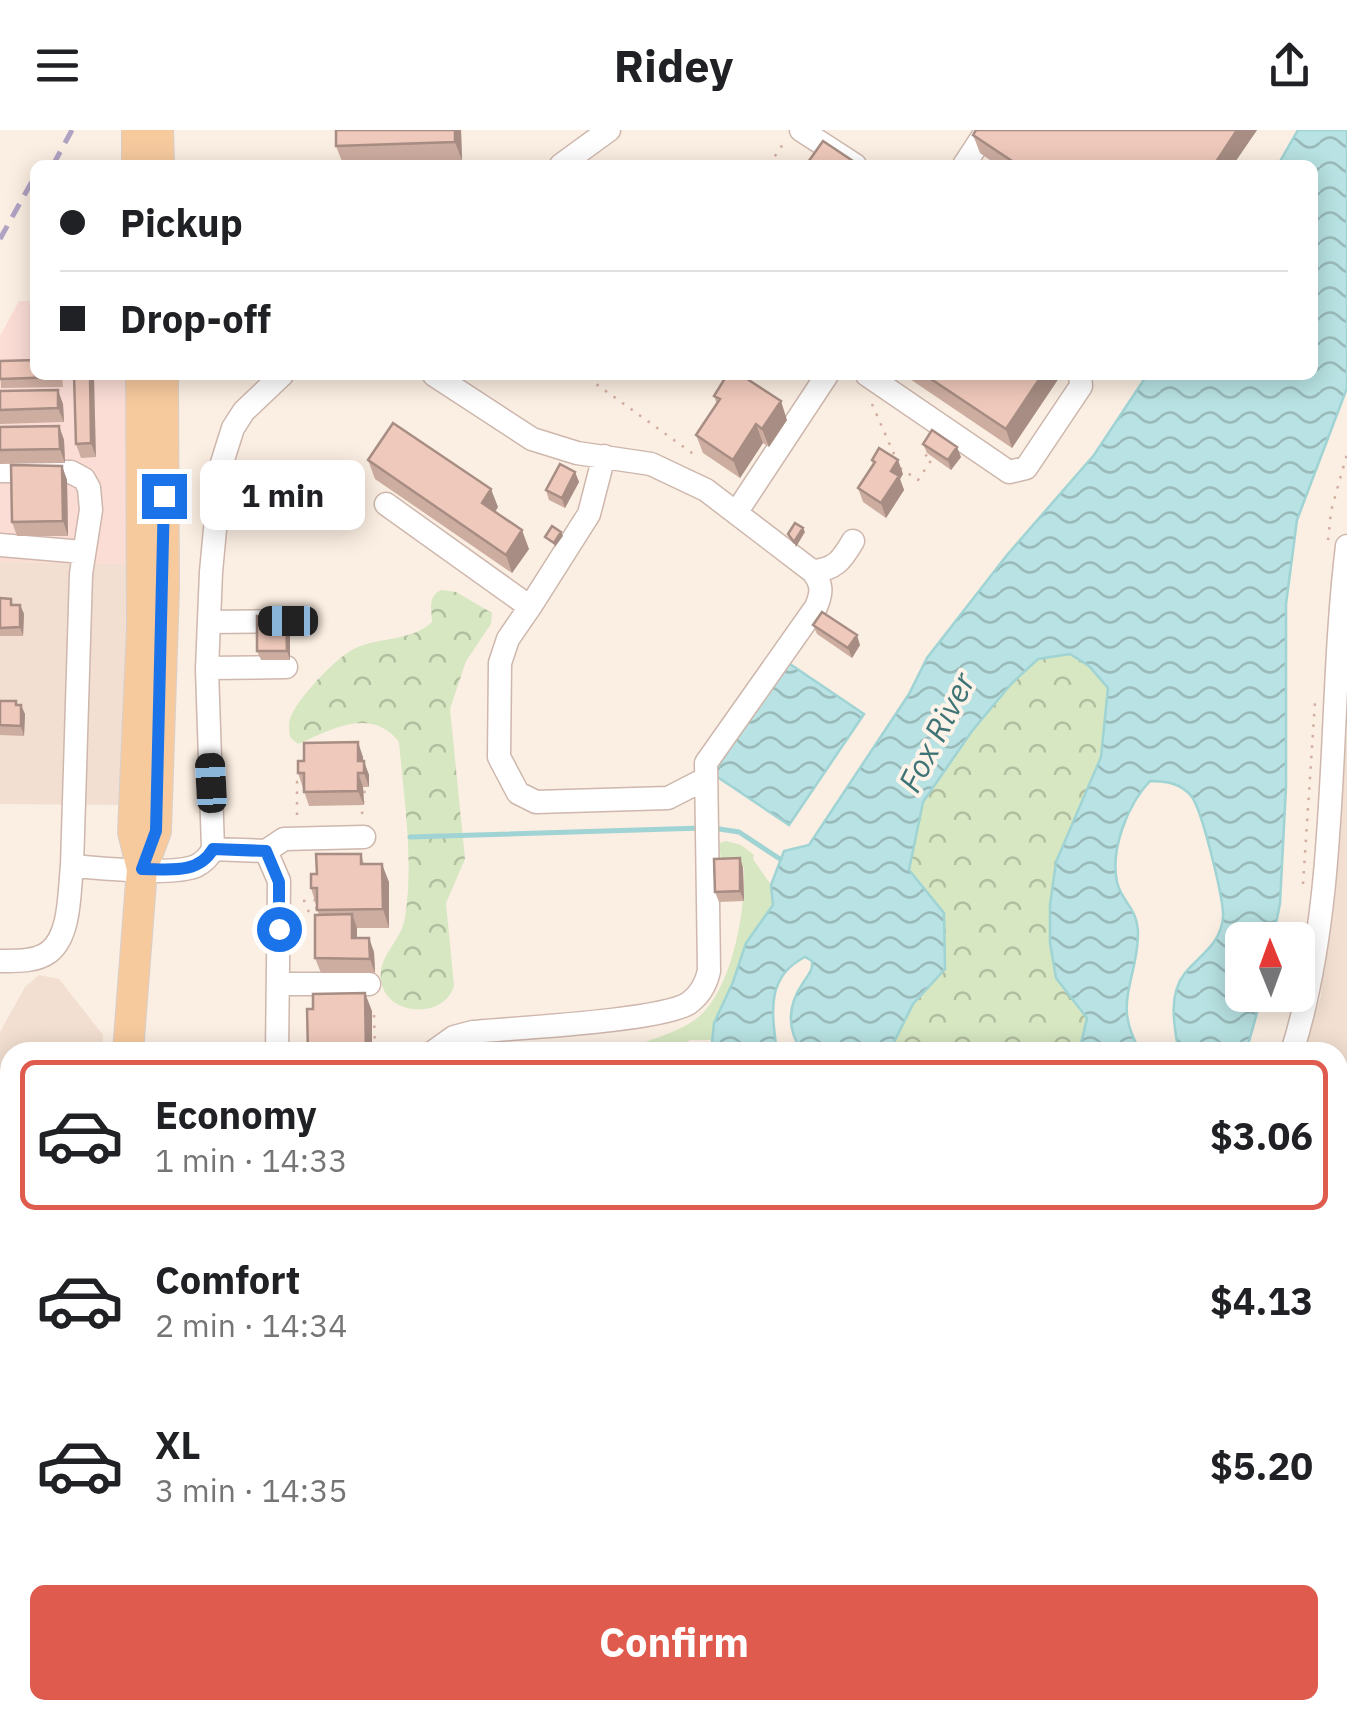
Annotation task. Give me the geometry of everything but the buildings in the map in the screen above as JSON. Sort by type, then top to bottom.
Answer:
[{"type":"main road","points":[[137,130],[138,160]]},
{"type":"main road","points":[[158,130],[159,160]]},
{"type":"main road","points":[[141,380],[142,627],[133,832],[142,869]]},
{"type":"main road","points":[[129,1042],[142,869],[156,831],[164,588],[163,380]]},
{"type":"street","points":[[568,160],[609,130]]},
{"type":"street","points":[[967,160],[987,130]]},
{"type":"street","points":[[795,132],[847,160]]},
{"type":"street","points":[[72,866],[186,869],[200,864],[213,849],[207,668],[222,466],[227,445],[244,411],[277,380]]},
{"type":"street","points":[[442,380],[532,439],[576,453],[651,464],[706,490],[812,572],[821,585],[816,607],[710,755],[706,983],[689,1003],[660,1013],[473,1032],[447,1042]]},
{"type":"street","points":[[736,513],[823,380]]},
{"type":"street","points":[[868,386],[1009,472],[1026,468],[1081,386],[1080,380]]},
{"type":"street","points":[[604,456],[589,514],[508,640],[500,663],[499,757],[518,793],[536,802],[668,798],[707,791]]},
{"type":"street","points":[[0,471],[71,472],[84,479],[89,488],[91,510],[83,552],[72,866],[65,927],[49,952],[26,960],[0,961]]},
{"type":"street","points":[[386,504],[530,607]]},
{"type":"street","points":[[812,572],[840,563],[853,541]]},
{"type":"street","points":[[0,545],[83,552]]},
{"type":"street","points":[[1295,1042],[1309,997],[1319,905],[1347,546]]},
{"type":"street","points":[[209,622],[288,621]]},
{"type":"street","points":[[207,668],[286,666]]},
{"type":"street","points":[[213,849],[266,851],[284,839],[364,826]]},
{"type":"street","points":[[266,851],[279,882],[278,1042]]},
{"type":"street","points":[[280,984],[369,984]]},
{"type":"path","points":[[773,160],[795,132]]},
{"type":"path","points":[[598,380],[596,384],[699,458]]},
{"type":"path","points":[[868,386],[900,468],[918,480]]},
{"type":"path","points":[[913,488],[932,459],[924,454],[928,447]]},
{"type":"path","points":[[297,814],[297,782],[303,782]]},
{"type":"path","points":[[364,826],[365,787]]},
{"type":"path","points":[[302,901],[318,900],[316,911],[303,912]]},
{"type":"path","points":[[374,1014],[374,1042]]},
{"type":"shaded area","points":[[19,301],[30,301],[30,380],[126,380],[128,564],[0,562],[0,336]]},
{"type":"shaded area","points":[[0,562],[128,564],[126,805],[0,804]]},
{"type":"shaded area","points":[[1347,732],[1347,1042],[1306,1042],[1321,996]]},
{"type":"shaded area","points":[[39,975],[59,979],[103,1035],[103,1042],[0,1042],[0,1032],[25,987]]},
{"type":"green space","points":[[441,590],[456,592],[492,613],[491,624],[466,661],[450,709],[465,859],[446,903],[454,986],[439,1004],[415,1009],[393,1001],[381,980],[383,963],[403,927],[408,896],[399,742],[388,731],[363,723],[337,728],[298,744],[290,737],[289,725],[312,686],[350,651],[416,633],[432,622],[432,600]]},
{"type":"green space","points":[[1070,654],[1089,666],[1108,687],[1101,757],[1056,862],[1050,905],[1050,943],[1056,978],[1087,1018],[1081,1042],[894,1042],[913,1004],[945,969],[944,913],[909,870],[923,802],[972,731],[1011,684],[1038,659]]},
{"type":"green space","points":[[719,843],[741,845],[754,855],[771,885],[773,905],[746,943],[711,1040],[644,1042],[696,1019],[719,990],[728,970],[739,927],[744,867],[722,867]]},
{"type":"water","name":"Fox River","points":[[1298,130],[1347,130],[1347,388],[1297,520],[1286,604],[1286,787],[1276,922],[1225,922],[1225,1012],[1257,1012],[1249,1042],[1177,1042],[1176,990],[1185,973],[1218,935],[1222,907],[1206,836],[1192,797],[1173,784],[1150,781],[1123,828],[1116,856],[1119,889],[1132,910],[1138,931],[1127,1005],[1136,1042],[1081,1042],[1087,1018],[1056,978],[1050,943],[1050,905],[1056,862],[1101,757],[1108,688],[1089,666],[1070,654],[1038,659],[1011,684],[972,731],[923,802],[909,870],[944,913],[945,969],[913,1004],[894,1042],[797,1042],[791,1018],[794,1000],[812,968],[812,961],[805,957],[792,965],[777,986],[773,1011],[776,1042],[712,1042],[714,1023],[746,943],[773,905],[771,885],[784,851],[809,845],[909,694],[927,658],[1007,555],[1094,455],[1144,380],[1318,380],[1318,160],[1281,160]]},
{"type":"water","points":[[787,662],[864,714],[789,825],[713,774]]},
{"type":"waterway","points":[[410,837],[702,828]]},
{"type":"waterway","points":[[713,828],[739,832],[780,859]]},
{"type":"railway","points":[[56,160],[72,130]]},
{"type":"railway","points":[[0,239],[30,185]]},
{"type":"route","points":[[164,496],[156,831],[142,869],[186,869],[200,864],[213,849],[266,851],[279,882],[279,929]]}]
